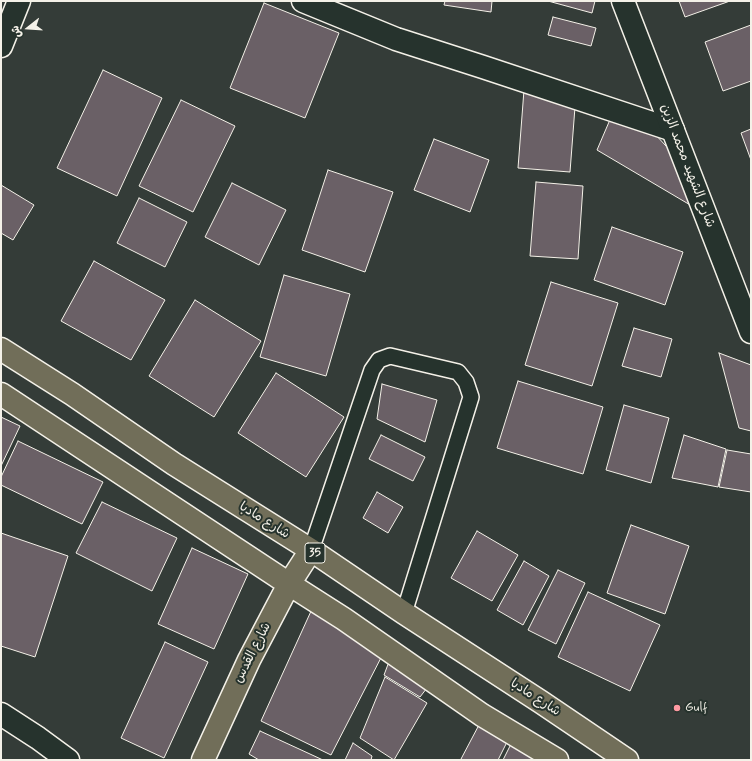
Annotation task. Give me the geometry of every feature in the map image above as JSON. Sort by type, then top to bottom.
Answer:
[{"type":"main road","name":"شارع مادبا","points":[[1,349],[72,394],[174,464],[311,550],[404,614],[541,702],[627,760]]},
{"type":"main road","points":[[1,394],[344,619],[482,714],[557,760]]},
{"type":"main road","name":"شارع القدس","points":[[203,760],[249,660],[289,584],[311,550]]},
{"type":"street","points":[[1,46],[19,1]]},
{"type":"street","points":[[303,1],[396,39],[673,130]]},
{"type":"street","name":"شارع الشهيد محمد الزبن","points":[[624,1],[751,332]]},
{"type":"street","points":[[1,714],[68,760]]},
{"type":"lane","points":[[311,550],[372,370],[379,360],[390,356],[458,372],[466,382],[471,397],[404,614]]},
{"type":"building","points":[[445,1],[492,1],[491,12],[444,5]]},
{"type":"building","points":[[548,1],[595,1],[592,13]]},
{"type":"building","points":[[679,1],[730,1],[685,17]]},
{"type":"building","points":[[264,3],[339,33],[305,118],[230,88]]},
{"type":"building","points":[[553,17],[596,28],[591,46],[548,35]]},
{"type":"building","points":[[751,25],[751,81],[723,91],[705,42]]},
{"type":"building","points":[[103,70],[162,98],[117,196],[57,168]]},
{"type":"building","points":[[524,90],[575,107],[570,172],[518,168]]},
{"type":"building","points":[[181,100],[235,126],[193,212],[139,186]]},
{"type":"building","points":[[612,115],[655,134],[687,169],[697,209],[597,150]]},
{"type":"building","points":[[751,129],[751,160],[741,133]]},
{"type":"building","points":[[434,139],[489,160],[470,212],[414,190]]},
{"type":"building","points":[[328,170],[393,192],[365,272],[302,250]]},
{"type":"building","points":[[536,182],[583,186],[578,259],[530,256]]},
{"type":"building","points":[[232,183],[286,210],[259,265],[205,237]]},
{"type":"building","points":[[1,185],[34,205],[13,240],[1,233]]},
{"type":"building","points":[[139,198],[187,222],[165,267],[117,243]]},
{"type":"building","points":[[612,227],[683,252],[665,305],[594,280]]},
{"type":"building","points":[[94,261],[165,300],[131,360],[61,321]]},
{"type":"building","points":[[284,275],[350,294],[326,376],[260,357]]},
{"type":"building","points":[[551,282],[618,303],[592,386],[525,365]]},
{"type":"building","points":[[195,300],[261,341],[214,417],[149,376]]},
{"type":"building","points":[[634,328],[672,339],[661,377],[622,366]]},
{"type":"building","points":[[719,353],[751,365],[751,431],[739,428]]},
{"type":"building","points":[[276,373],[344,417],[306,477],[238,433]]},
{"type":"building","points":[[518,381],[603,407],[583,474],[497,448]]},
{"type":"building","points":[[382,384],[437,400],[425,442],[377,419]]},
{"type":"building","points":[[624,405],[669,418],[651,483],[606,470]]},
{"type":"building","points":[[1,417],[20,426],[1,466]]},
{"type":"building","points":[[381,435],[425,457],[413,481],[369,459]]},
{"type":"building","points":[[684,435],[726,449],[718,487],[672,478]]},
{"type":"building","points":[[18,441],[103,482],[82,524],[1,485],[1,477]]},
{"type":"building","points":[[727,450],[751,454],[751,492],[719,487]]},
{"type":"building","points":[[377,492],[403,507],[388,533],[363,518]]},
{"type":"building","points":[[102,502],[177,538],[152,591],[76,553]]},
{"type":"building","points":[[631,525],[689,546],[665,614],[607,593]]},
{"type":"building","points":[[477,531],[518,555],[492,601],[451,578]]},
{"type":"building","points":[[1,533],[68,556],[35,657],[1,646]]},
{"type":"building","points":[[192,548],[248,574],[214,649],[158,624]]},
{"type":"building","points":[[524,561],[549,576],[523,625],[497,610]]},
{"type":"building","points":[[558,570],[585,583],[556,644],[528,630]]},
{"type":"building","points":[[588,592],[660,625],[630,691],[558,657]]},
{"type":"building","points":[[312,609],[385,650],[331,755],[261,721]]},
{"type":"building","points":[[165,642],[208,662],[164,758],[121,738]]},
{"type":"building","points":[[390,659],[430,684],[420,697],[384,675]]},
{"type":"building","points":[[385,677],[427,703],[394,760],[360,738]]},
{"type":"building","points":[[480,723],[509,738],[498,760],[461,759]]},
{"type":"building","points":[[260,731],[323,760],[259,760],[249,754]]},
{"type":"building","points":[[514,738],[551,760],[503,760]]},
{"type":"building","points":[[353,743],[372,756],[371,760],[345,760]]},
{"type":"place","name":"Gulf","points":[[677,708]]}]
